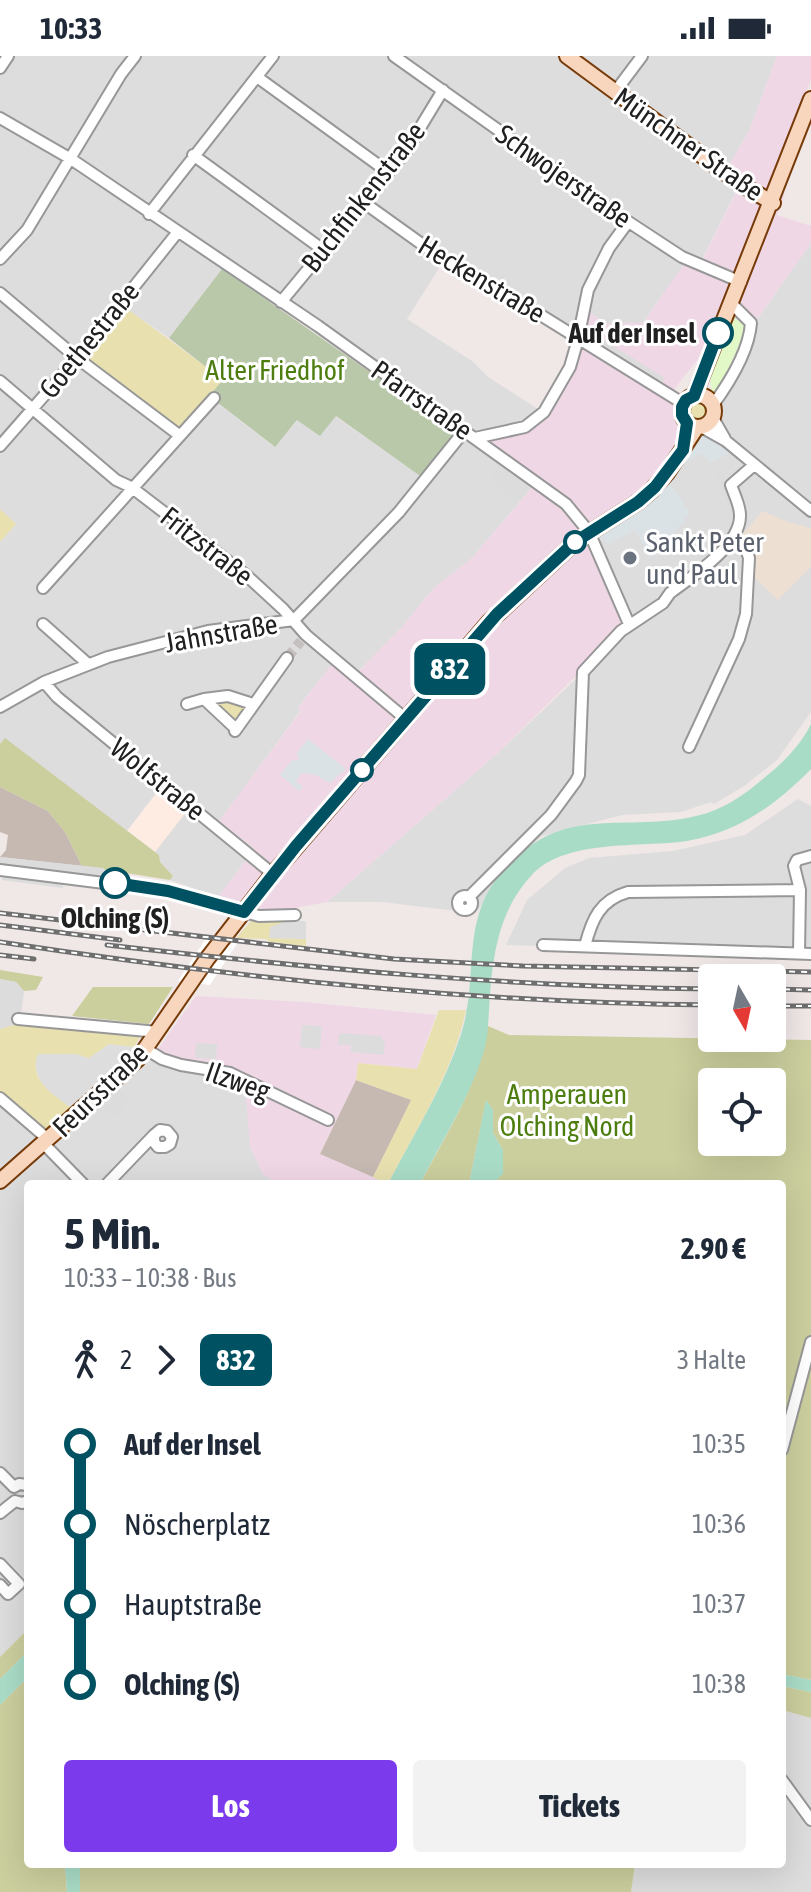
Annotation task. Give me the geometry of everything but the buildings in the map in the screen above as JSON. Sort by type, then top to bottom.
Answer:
[{"type":"street","points":[[0,68],[8,56]]},
{"type":"street","points":[[0,259],[27,230],[121,74],[135,56]]},
{"type":"street","points":[[149,214],[273,56]]},
{"type":"street","name":"Schwojerstraße","points":[[394,56],[628,222],[682,257],[741,282]]},
{"type":"street","name":"Münchner Straße","points":[[567,56],[739,183],[773,203]]},
{"type":"street","points":[[615,92],[642,56]]},
{"type":"street","points":[[257,77],[388,172]]},
{"type":"street","name":"Buchfinkenstraße","points":[[281,302],[406,151],[443,90]]},
{"type":"street","points":[[699,412],[706,365],[773,203],[811,99]]},
{"type":"street","name":"Pfarrstraße","points":[[0,118],[71,159],[281,302],[566,504],[589,532],[629,624]]},
{"type":"street","points":[[193,155],[322,249]]},
{"type":"street","name":"Heckenstraße","points":[[363,202],[444,260],[699,412],[726,441],[811,511]]},
{"type":"street","points":[[475,438],[517,430],[533,423],[544,412],[567,372],[578,339],[588,290],[609,248],[628,222]]},
{"type":"street","name":"Goethestraße","points":[[0,446],[77,358],[177,233]]},
{"type":"street","points":[[0,293],[77,358],[179,435]]},
{"type":"street","points":[[699,412],[723,392],[750,334],[751,323],[732,304]]},
{"type":"street","name":"Fritzstraße","points":[[0,381],[116,480],[131,487],[246,575],[294,620],[303,638],[407,720]]},
{"type":"street","points":[[43,588],[214,398]]},
{"type":"street","name":"Feursstraße","points":[[0,1181],[43,1139],[125,1072],[146,1049],[207,959],[273,874],[497,614],[589,532],[651,491],[683,450],[699,412]]},
{"type":"street","name":"Jahnstraße","points":[[0,707],[44,682],[88,664],[208,631],[294,620],[399,512],[465,430]]},
{"type":"street","points":[[469,897],[551,815],[576,781],[579,775],[583,672],[629,624],[663,603],[670,593],[715,557],[733,537],[740,513],[731,485],[754,465]]},
{"type":"street","points":[[689,747],[735,648],[746,614],[749,558],[746,549],[733,537]]},
{"type":"street","points":[[43,624],[88,664]]},
{"type":"street","points":[[204,699],[235,730],[287,658]]},
{"type":"street","name":"Wolfstraße","points":[[44,682],[57,697],[273,874]]},
{"type":"street","points":[[187,704],[228,696],[253,704]]},
{"type":"street","points":[[543,945],[805,954],[800,890],[794,866],[797,860],[811,856]]},
{"type":"street","points":[[0,870],[168,891],[259,916],[295,915]]},
{"type":"street","points":[[585,946],[595,916],[605,902],[628,892],[800,890]]},
{"type":"street","points":[[18,1019],[158,1032]]},
{"type":"street","name":"Ilzweg","points":[[146,1049],[162,1059],[181,1065],[230,1073],[328,1120]]},
{"type":"street","points":[[0,1098],[79,1180]]},
{"type":"street","points":[[111,1180],[154,1135]]},
{"type":"street","points":[[786,1435],[811,1342]]},
{"type":"street","points":[[0,1473],[14,1487]]},
{"type":"street","points":[[15,1501],[12,1493],[14,1487],[24,1485]]},
{"type":"street","points":[[15,1501],[24,1502]]},
{"type":"street","points":[[0,1513],[15,1501]]},
{"type":"street","points":[[0,1585],[8,1594],[19,1584],[2,1570]]},
{"type":"street","points":[[786,1786],[811,1820]]},
{"type":"shaded area","points":[[0,56],[777,56],[750,129],[722,178],[737,190],[700,264],[688,259],[643,323],[606,324],[584,309],[578,339],[441,265],[407,319],[541,411],[528,423],[511,429],[465,430],[225,265],[169,338],[122,306],[83,356],[178,429],[209,396],[274,447],[298,420],[335,416],[429,482],[462,440],[474,440],[534,485],[472,558],[434,588],[401,628],[355,675],[336,660],[298,707],[301,710],[219,822],[255,849],[218,897],[170,880],[173,876],[160,862],[159,855],[5,739],[0,744],[0,542],[16,524],[0,509]]},
{"type":"shaded area","points":[[777,56],[811,56],[811,80],[770,186],[785,193],[777,215],[811,226],[811,243],[760,315],[746,327],[722,311],[698,359],[675,388],[682,444],[641,493],[590,527],[489,442],[520,434],[549,416],[579,351],[587,311],[606,324],[643,323],[688,258],[701,263],[737,191],[722,178],[750,129]]},
{"type":"shaded area","points":[[811,243],[811,502],[722,428],[717,404],[720,389],[746,327],[760,315]]},
{"type":"shaded area","points":[[122,305],[224,380],[178,429],[83,355]]},
{"type":"shaded area","points":[[734,317],[746,327],[744,336],[714,398],[711,388],[713,367]]},
{"type":"shaded area","points":[[592,333],[665,378],[662,383],[590,337]]},
{"type":"shaded area","points":[[698,401],[706,404],[709,412],[706,420],[698,423],[690,420],[687,412],[690,404]]},
{"type":"shaded area","points":[[701,433],[732,453],[711,462],[701,453],[680,466]]},
{"type":"shaded area","points":[[706,434],[744,460],[811,515],[811,712],[777,760],[744,786],[714,804],[711,802],[681,812],[622,815],[542,836],[507,866],[479,909],[473,913],[382,902],[327,902],[500,751],[583,672],[593,536]]},
{"type":"shaded area","points":[[503,462],[531,485],[516,502],[489,480]]},
{"type":"shaded area","points":[[722,470],[737,515],[731,517],[716,472]]},
{"type":"shaded area","points":[[667,480],[690,513],[674,532],[687,546],[650,557],[635,530],[606,544],[604,539],[598,542],[596,534]]},
{"type":"shaded area","points":[[536,483],[572,510],[629,624],[500,751],[327,902],[279,911],[258,909],[218,897],[255,849],[219,821],[301,711],[298,708],[336,659],[355,675],[401,628],[434,588],[472,558]]},
{"type":"shaded area","points":[[0,509],[16,524],[0,542]]},
{"type":"shaded area","points":[[762,511],[811,528],[811,567],[778,600],[755,578],[752,549],[740,538]]},
{"type":"shaded area","points":[[700,556],[704,560],[670,587],[666,582]]},
{"type":"shaded area","points":[[434,653],[442,661],[427,678],[418,670]]},
{"type":"shaded area","points":[[214,700],[235,700],[249,705],[234,723],[214,706]]},
{"type":"shaded area","points":[[811,724],[811,769],[770,805],[739,824],[687,841],[604,847],[563,855],[531,876],[519,891],[503,922],[494,957],[486,1043],[465,1100],[422,1180],[390,1180],[455,1051],[467,1009],[476,925],[492,885],[508,865],[530,846],[552,834],[575,827],[670,820],[696,816],[724,806],[778,766]]},
{"type":"shaded area","points":[[308,739],[346,769],[330,783],[316,775],[302,773],[296,781],[303,787],[299,791],[280,775],[293,759],[296,761],[299,757],[296,754]]},
{"type":"shaded area","points":[[0,787],[48,811],[65,832],[82,866],[0,857],[6,850],[8,835],[0,832]]},
{"type":"shaded area","points":[[157,792],[175,807],[179,803],[187,811],[155,852],[127,831]]},
{"type":"shaded area","points":[[798,799],[811,806],[811,956],[506,945],[527,900],[565,868],[589,858],[673,851],[745,835]]},
{"type":"shaded area","points":[[0,857],[104,868],[103,876],[0,865]]},
{"type":"shaded area","points":[[3,875],[63,883],[63,888],[2,880]]},
{"type":"shaded area","points":[[291,918],[269,938],[306,939],[306,946],[269,942],[267,939],[236,938],[252,920]]},
{"type":"shaded area","points":[[293,919],[306,922],[306,939],[269,938],[270,927]]},
{"type":"shaded area","points":[[0,979],[16,982],[24,991],[20,1023],[0,1029]]},
{"type":"shaded area","points":[[196,996],[304,1002],[436,1015],[417,1069],[358,1063],[356,1080],[320,1153],[380,1180],[272,1180],[263,1174],[250,1146],[244,1071],[172,1060],[161,1055],[158,1049]]},
{"type":"shaded area","points":[[439,1010],[466,1010],[443,1078],[422,1121],[390,1180],[379,1180],[373,1177],[411,1100],[356,1080],[358,1063],[417,1069]]},
{"type":"shaded area","points":[[20,1023],[141,1036],[134,1047],[109,1044],[89,1058],[76,1054],[38,1054],[36,1071],[39,1079],[71,1108],[46,1129],[0,1093],[0,1029]]},
{"type":"shaded area","points":[[302,1025],[322,1026],[320,1049],[300,1047]]},
{"type":"shaded area","points":[[342,1033],[380,1036],[385,1042],[384,1055],[351,1052],[351,1045],[338,1045]]},
{"type":"shaded area","points":[[196,1043],[217,1044],[216,1059],[195,1058]]},
{"type":"shaded area","points":[[109,1044],[134,1047],[154,1061],[182,1072],[228,1078],[246,1086],[250,1146],[263,1174],[272,1180],[24,1180],[24,1633],[0,1657],[0,1093],[46,1129],[41,1084],[34,1063],[38,1054],[76,1054],[89,1058]]},
{"type":"shaded area","points":[[356,1080],[412,1100],[373,1177],[320,1154]]},
{"type":"shaded area","points":[[119,1090],[130,1102],[115,1118],[103,1106]]},
{"type":"shaded area","points":[[486,1100],[493,1110],[493,1133],[503,1150],[503,1174],[496,1180],[470,1180]]},
{"type":"shaded area","points":[[24,1655],[24,1681],[0,1705],[0,1679]]},
{"type":"shaded area","points":[[786,1675],[811,1680],[811,1692],[786,1687]]},
{"type":"shaded area","points":[[786,1711],[811,1718],[811,1892],[631,1892],[634,1868],[786,1868]]},
{"type":"shaded area","points":[[65,1868],[80,1868],[80,1892],[67,1892]]},
{"type":"green space","name":"Alter Friedhof","points":[[222,269],[456,432],[423,478],[336,416],[320,436],[297,420],[275,447],[209,396],[223,380],[169,338]]},
{"type":"green space","points":[[5,738],[159,855],[160,862],[173,876],[170,880],[82,866],[65,832],[48,811],[0,787],[0,744]]},
{"type":"green space","points":[[0,970],[43,977],[36,990],[24,991],[16,982],[0,979]]},
{"type":"green space","points":[[93,987],[173,987],[149,1024],[72,1016]]},
{"type":"green space","name":"Amperauen Olching Nord","points":[[488,1026],[509,1035],[698,1038],[698,1052],[786,1052],[786,1040],[811,1040],[811,1680],[786,1675],[786,1180],[496,1180],[503,1173],[503,1150],[493,1133],[493,1110],[486,1101],[470,1180],[422,1180],[470,1088]]},
{"type":"green space","points":[[24,1633],[24,1655],[0,1679],[0,1657]]},
{"type":"green space","points":[[24,1681],[24,1868],[65,1868],[67,1892],[0,1892],[0,1705]]},
{"type":"green space","points":[[786,1687],[811,1692],[811,1718],[786,1711]]},
{"type":"green space","points":[[80,1868],[634,1868],[631,1892],[80,1892]]},
{"type":"pier","points":[[208,935],[240,939],[210,985],[178,981]]},
{"type":"tunnel","points":[[287,658],[301,641]]},
{"type":"railway","points":[[0,913],[394,959],[523,966],[811,972]]},
{"type":"railway","points":[[0,925],[120,940]]},
{"type":"railway","points":[[0,942],[177,967],[444,994],[698,1005]]},
{"type":"railway","points":[[107,945],[409,975],[561,985],[698,989]]},
{"type":"railway","points":[[0,955],[34,959]]},
{"type":"railway","points":[[786,989],[811,990]]},
{"type":"railway","points":[[786,1006],[811,1006]]},
{"type":"bus line","name":"832","points":[[115,883],[168,891],[244,912],[296,846],[497,614],[575,542],[638,502],[667,473],[683,450],[687,423],[682,407],[698,388],[718,333]]},
{"type":"place","name":"Auf der Insel","points":[[718,333]]},
{"type":"place","name":"Sankt Peter und Paul","points":[[630,558]]},
{"type":"place","name":"Olching (S)","points":[[115,883]]}]
